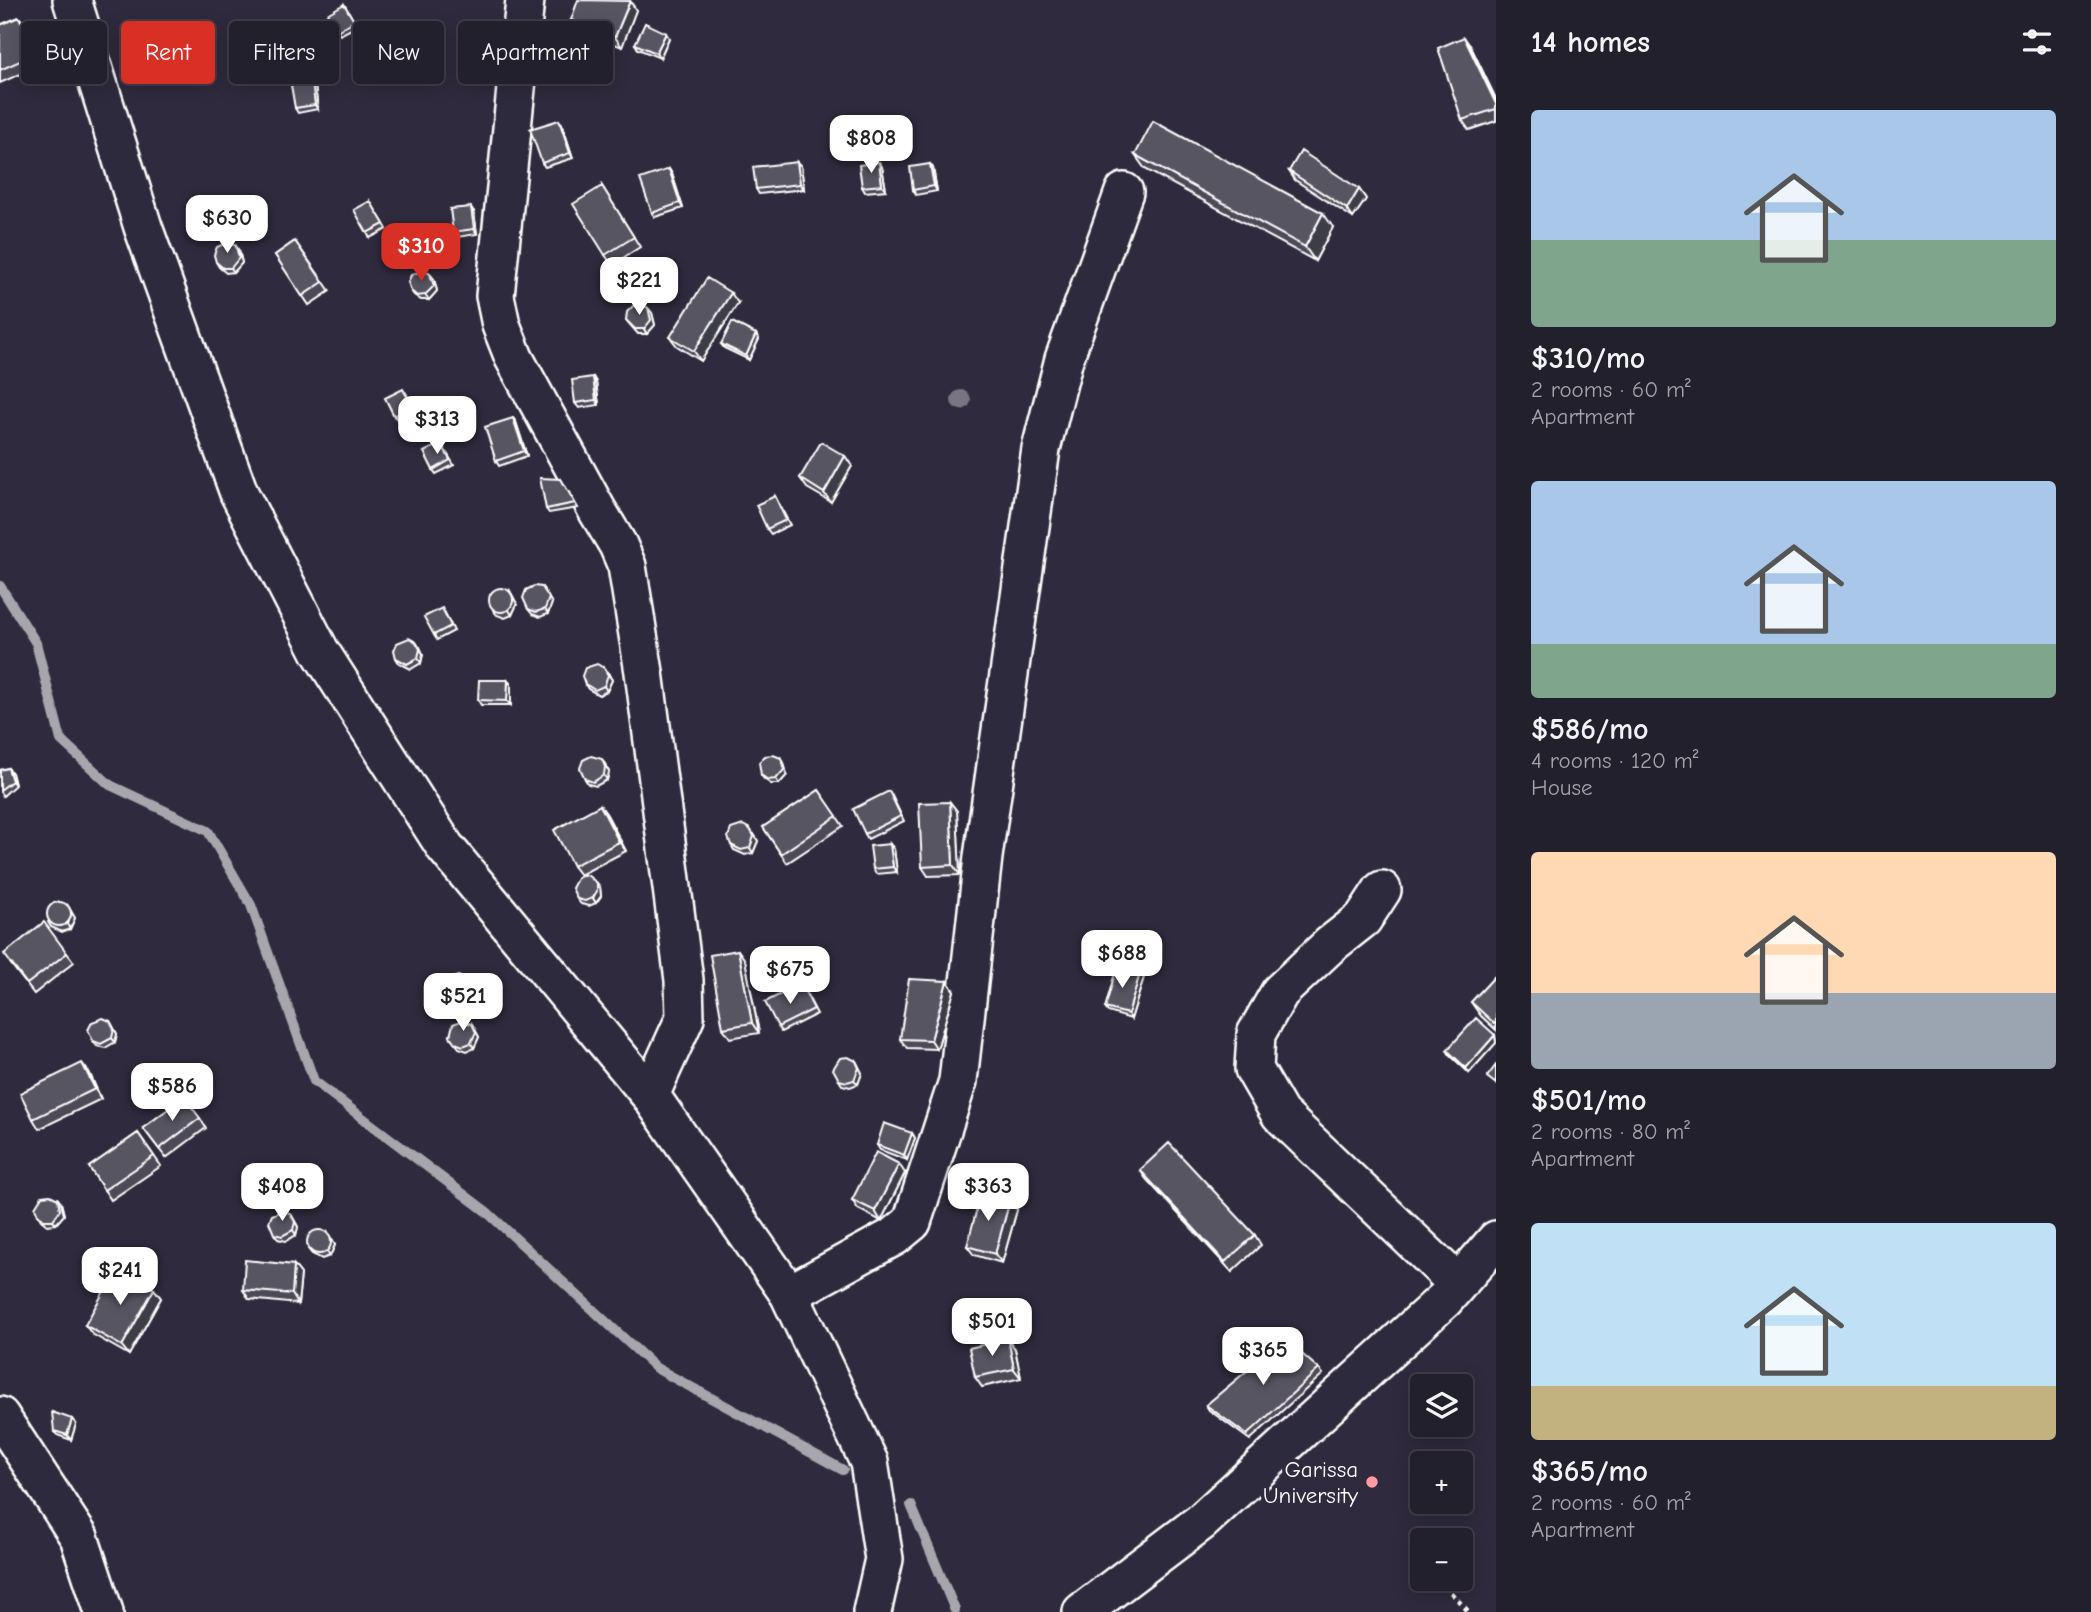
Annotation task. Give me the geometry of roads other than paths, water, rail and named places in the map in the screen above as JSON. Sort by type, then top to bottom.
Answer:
[{"type":"street","points":[[72,0],[143,227],[239,492],[320,651],[445,847],[650,1095],[789,1294],[869,1462],[884,1559],[872,1612]]},
{"type":"street","points":[[525,0],[495,296],[501,325],[514,358],[618,545],[627,566],[684,980],[685,1018],[650,1095]]},
{"type":"street","points":[[789,1294],[895,1237],[912,1222],[957,1081],[983,857],[1041,449],[1064,359],[1124,192]]},
{"type":"street","points":[[1382,890],[1363,919],[1329,945],[1280,992],[1256,1034],[1254,1069],[1280,1114],[1458,1284]]},
{"type":"street","points":[[1082,1612],[1200,1522],[1435,1308],[1496,1240]]},
{"type":"street","points":[[0,1416],[79,1537],[104,1612]]},
{"type":"waterway","points":[[0,586],[36,643],[61,740],[110,785],[208,831],[251,905],[314,1081],[487,1212],[656,1368],[843,1470]]},
{"type":"waterway","points":[[911,1505],[955,1610]]},
{"type":"place","name":"Garissa University","points":[[1372,1482]]}]
